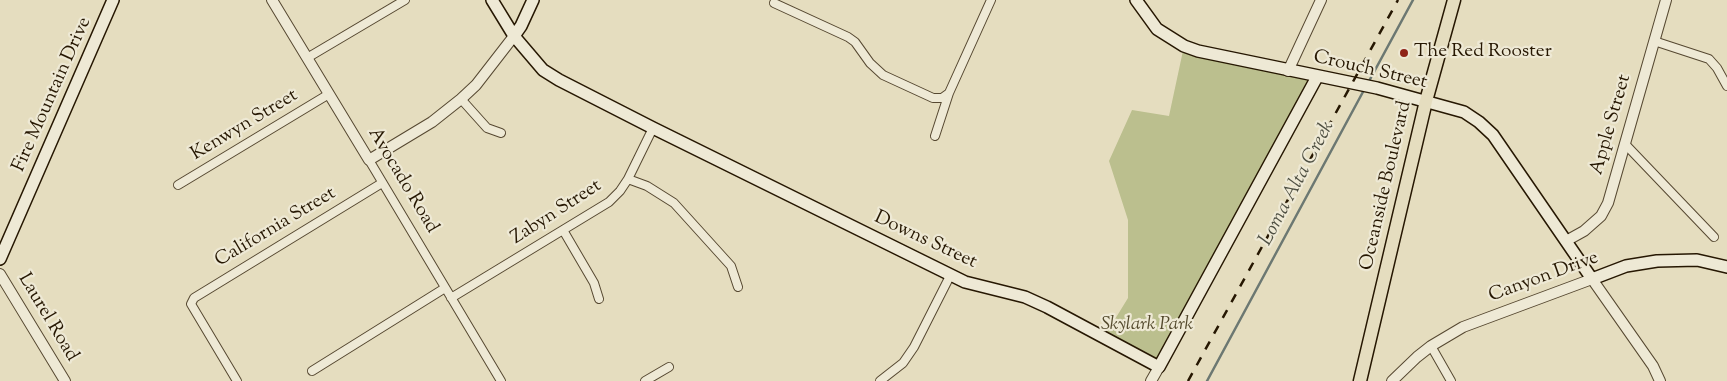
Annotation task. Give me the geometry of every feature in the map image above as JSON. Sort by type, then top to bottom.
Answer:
[{"type":"main road","name":"Fire Mountain Drive","points":[[0,259],[113,0]]},
{"type":"main road","name":"Downs Street","points":[[492,0],[514,36],[543,70],[653,128],[965,282],[1025,297],[1159,367]]},
{"type":"main road","points":[[514,36],[521,26],[533,0]]},
{"type":"main road","name":"Crouch Street","points":[[1136,0],[1157,28],[1184,46],[1198,51],[1377,88],[1464,112],[1493,135],[1592,279]]},
{"type":"main road","name":"Oceanside Boulevard","points":[[1360,381],[1426,101],[1454,0]]},
{"type":"main road","points":[[1159,367],[1317,77]]},
{"type":"main road","name":"Canyon Drive","points":[[1592,279],[1626,266],[1657,260],[1697,260],[1727,267]]},
{"type":"street","name":"Avocado Road","points":[[272,0],[501,381]]},
{"type":"street","points":[[307,58],[405,0]]},
{"type":"street","points":[[935,136],[949,93],[991,0]]},
{"type":"street","points":[[1288,71],[1321,0]]},
{"type":"street","name":"Apple Street","points":[[1566,241],[1584,231],[1601,216],[1608,203],[1666,0]]},
{"type":"street","points":[[774,3],[848,37],[855,42],[870,63],[883,75],[932,98],[942,98],[949,93]]},
{"type":"street","points":[[369,160],[432,122],[461,99],[476,85],[514,36]]},
{"type":"street","points":[[1654,41],[1709,59],[1717,68],[1727,86]]},
{"type":"street","name":"Kenwyn Street","points":[[178,185],[329,94]]},
{"type":"street","points":[[461,99],[487,128],[501,133]]},
{"type":"street","name":"Zabyn Street","points":[[451,298],[609,202],[628,179],[653,128]]},
{"type":"street","points":[[1625,144],[1714,237]]},
{"type":"street","points":[[628,179],[647,186],[674,203],[731,266],[738,286]]},
{"type":"street","name":"California Street","points":[[237,381],[191,304],[194,298],[382,183]]},
{"type":"street","points":[[563,230],[594,283],[599,299]]},
{"type":"street","name":"Laurel Road","points":[[0,274],[65,381]]},
{"type":"street","points":[[880,381],[903,363],[914,347],[951,274]]},
{"type":"street","name":"Canyon Drive","points":[[1392,381],[1431,346],[1463,327],[1592,279]]},
{"type":"street","name":"Crouch Street","points":[[1592,279],[1653,366],[1660,381]]},
{"type":"street","points":[[312,371],[446,288]]},
{"type":"street","points":[[1431,346],[1451,381]]},
{"type":"street","points":[[646,381],[669,367]]},
{"type":"street","points":[[1151,381],[1159,367]]},
{"type":"green space","name":"Skylark Park","points":[[1184,46],[1317,77],[1159,367],[1104,337],[1128,298],[1128,220],[1109,161],[1132,110],[1169,116]]},
{"type":"waterway","name":"Loma Alta Creek","points":[[1368,83],[1413,0]]},
{"type":"waterway","name":"Loma Alta Creek","points":[[1207,381],[1364,90]]},
{"type":"railway","points":[[1188,381],[1398,0]]},
{"type":"place","name":"The Red Rooster","points":[[1404,53]]}]
